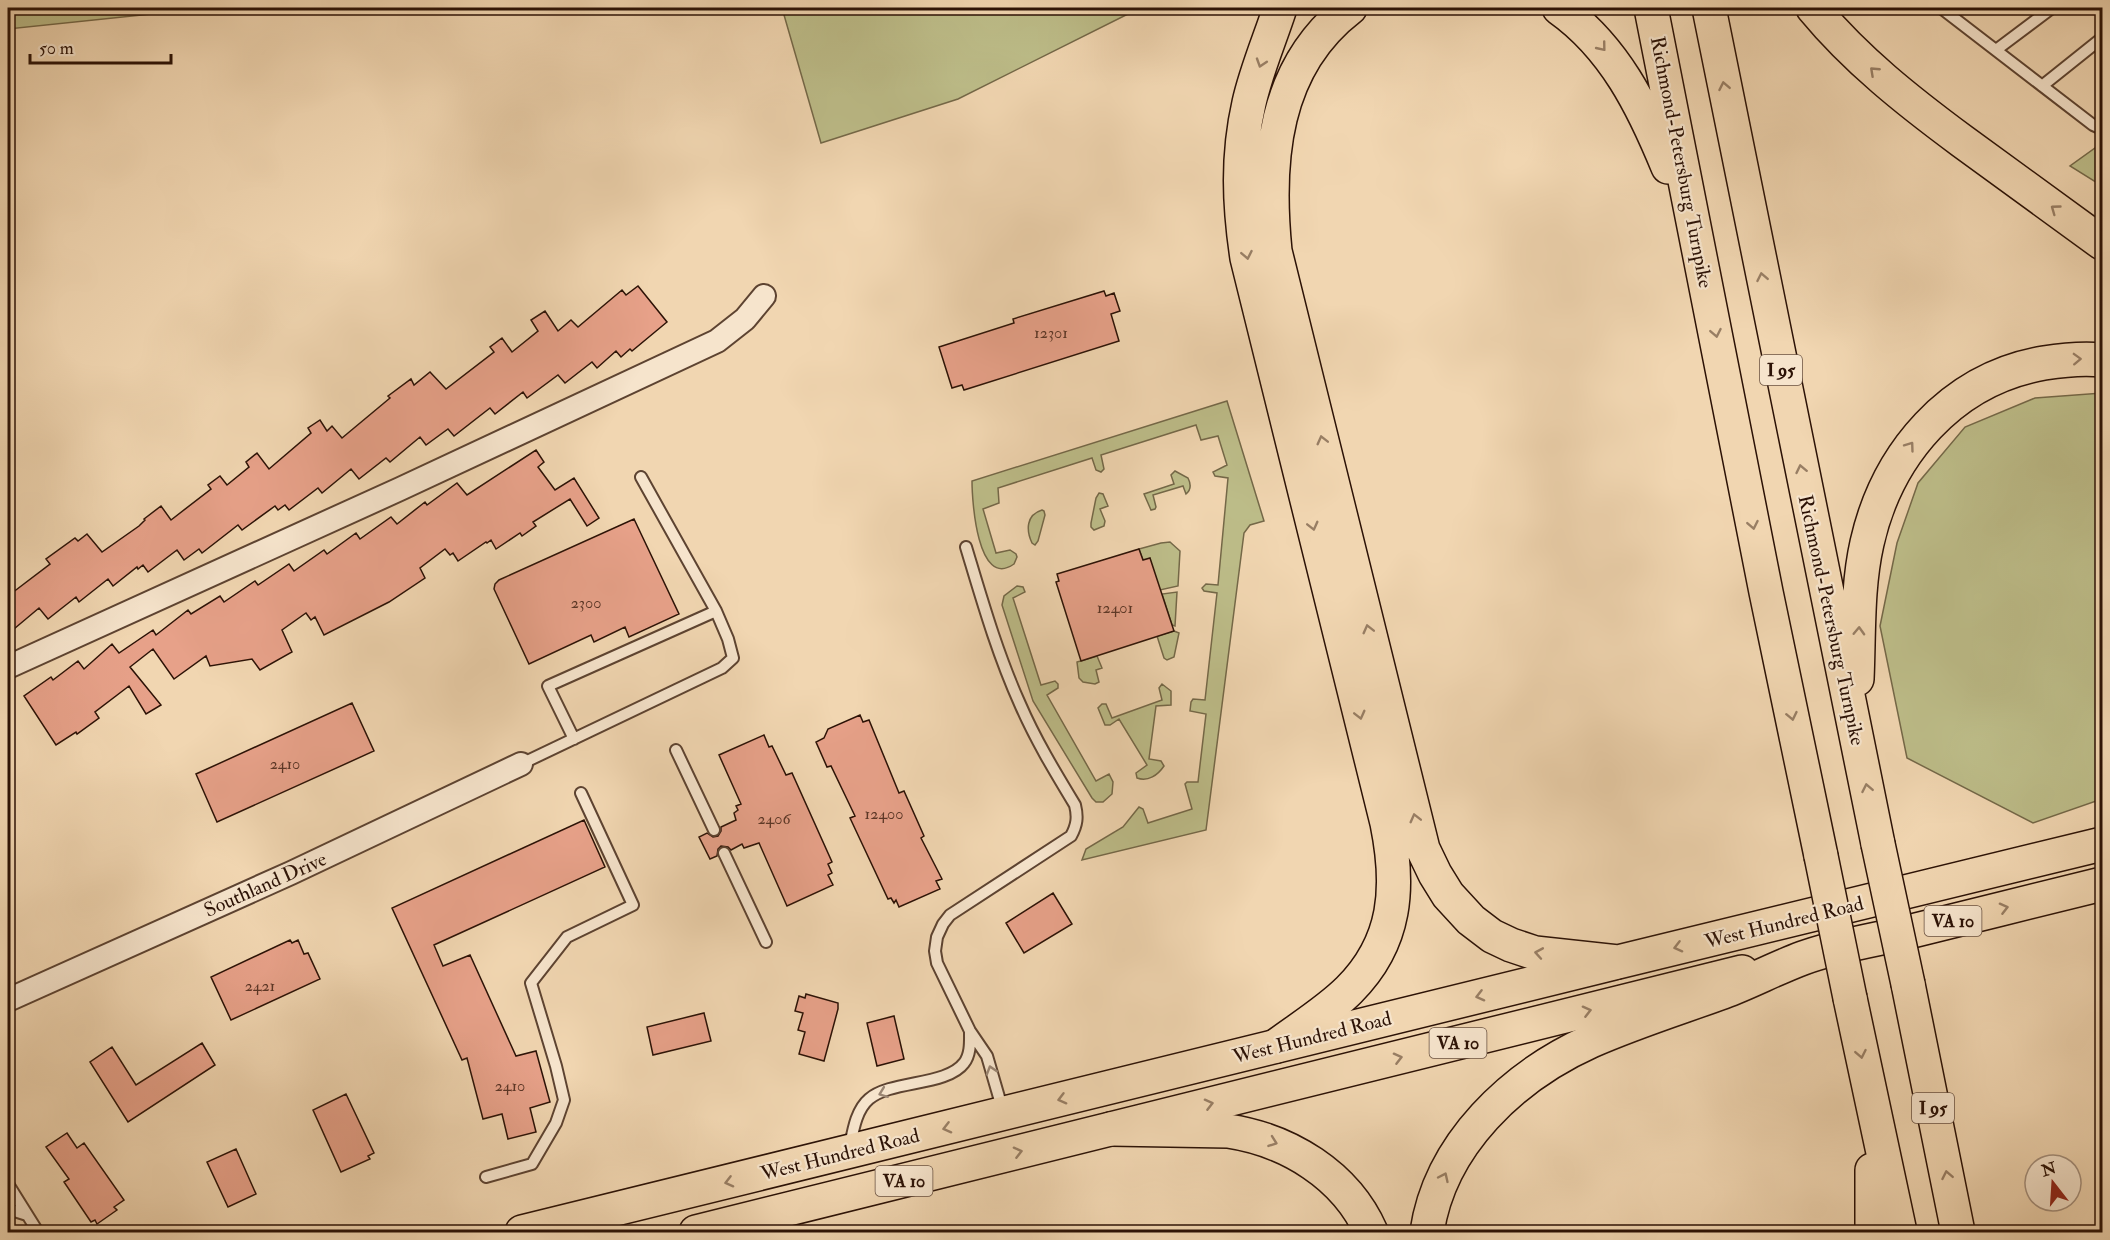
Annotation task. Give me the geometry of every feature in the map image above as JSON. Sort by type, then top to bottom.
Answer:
[{"type":"main road","points":[[1276,1046],[1347,992],[1367,969],[1382,945],[1389,927],[1394,885],[1388,823],[1247,258],[1241,219],[1239,182],[1241,148],[1249,102],[1280,8]]},
{"type":"main road","points":[[1350,8],[1335,19],[1315,40],[1298,67],[1286,96],[1277,127],[1271,171],[1271,211],[1275,251],[1423,849],[1448,895],[1471,920],[1492,936],[1535,953],[1618,962]]},
{"type":"main road","points":[[1559,8],[1596,40],[1619,68],[1639,100],[1696,235]]},
{"type":"main road","name":"Richmond-Petersburg Turnpike","points":[[1651,8],[1766,592],[1872,1111],[1900,1233]]},
{"type":"main road","name":"Richmond-Petersburg Turnpike","points":[[1709,8],[1959,1233]]},
{"type":"main road","points":[[1813,8],[1888,85],[1996,167],[2103,243]]},
{"type":"main road","points":[[1855,731],[1860,585],[1867,542],[1880,501],[1895,468],[1909,446],[1929,422],[1953,402],[1973,388],[2001,375],[2031,365],[2062,360],[2103,360]]},
{"type":"main road","points":[[1931,886],[2103,823]]},
{"type":"main road","name":"West Hundred Road","points":[[522,1233],[2103,844]]},
{"type":"main road","name":"West Hundred Road","points":[[696,1233],[2103,884]]},
{"type":"main road","points":[[1427,1233],[1438,1188],[1452,1159],[1476,1126],[1509,1093],[1549,1064],[1599,1038],[1667,1011],[1724,992],[1804,957]]},
{"type":"main road","points":[[1872,1111],[1872,1233]]},
{"type":"main road","points":[[790,1209],[858,1171],[990,1138],[1000,1133],[1004,1125],[1004,1114]]},
{"type":"main road","points":[[1111,1129],[1228,1131],[1281,1145],[1311,1162],[1338,1185],[1360,1213],[1371,1233]]},
{"type":"main road","points":[[551,1233],[587,1217]]},
{"type":"street","points":[[8,667],[400,489],[717,341],[745,319],[764,296]]},
{"type":"street","name":"Southland Drive","points":[[8,1000],[291,873],[521,764]]},
{"type":"lane","points":[[1941,8],[2093,125],[2103,129]]},
{"type":"lane","points":[[1996,50],[2052,8]]},
{"type":"lane","points":[[2042,86],[2103,38]]},
{"type":"lane","points":[[521,764],[722,669],[734,658],[716,611],[641,477]]},
{"type":"lane","points":[[966,547],[995,641],[1020,704],[1042,750],[1075,805],[1077,814],[1071,836],[959,908],[943,924],[937,937],[935,951],[937,963],[970,1030],[987,1056],[1004,1114]]},
{"type":"lane","points":[[574,738],[548,686],[716,611]]},
{"type":"lane","points":[[676,750],[714,830]]},
{"type":"lane","points":[[486,1177],[532,1164],[556,1123],[564,1100],[531,983],[567,937],[633,905],[581,793]]},
{"type":"lane","points":[[724,853],[766,942]]},
{"type":"lane","points":[[849,1151],[859,1114],[868,1100],[879,1093],[957,1070],[965,1062],[969,1052],[970,1030]]},
{"type":"lane","points":[[8,1184],[38,1233]]},
{"type":"lane","points":[[8,1209],[27,1215]]},
{"type":"green space","points":[[8,8],[209,8],[8,29]]},
{"type":"green space","points":[[782,8],[1140,8],[958,99],[821,143]]},
{"type":"green space","points":[[2102,143],[2102,186],[2070,166]]},
{"type":"green space","points":[[2102,393],[2102,799],[2033,823],[1907,758],[1880,626],[1897,543],[1918,483],[1965,427],[2035,398]]},
{"type":"green space","points":[[1227,401],[1264,521],[1250,525],[1244,533],[1206,830],[1082,860],[1086,849],[1123,827],[1139,807],[1143,809],[1148,823],[1192,809],[1185,784],[1198,782],[1206,714],[1190,711],[1191,702],[1193,699],[1205,700],[1217,593],[1204,591],[1202,588],[1206,584],[1218,585],[1228,478],[1215,476],[1213,472],[1227,465],[1218,436],[1201,440],[1196,425],[1101,455],[1104,469],[1101,472],[1096,470],[1092,458],[998,488],[999,503],[983,509],[996,553],[1010,550],[1017,557],[1014,564],[1002,569],[992,565],[984,554],[973,505],[972,481]]},
{"type":"green space","points":[[1175,471],[1188,478],[1189,491],[1186,494],[1183,486],[1153,495],[1156,507],[1151,510],[1144,494],[1174,484],[1171,475]]},
{"type":"green space","points":[[1099,493],[1103,494],[1108,506],[1100,509],[1105,521],[1104,526],[1094,530],[1091,523]]},
{"type":"green space","points":[[1042,510],[1045,515],[1035,545],[1032,543],[1028,528],[1033,515]]},
{"type":"green space","points":[[1170,542],[1180,551],[1178,586],[1160,590],[1139,549]]},
{"type":"green space","points":[[1017,586],[1023,587],[1025,592],[1013,598],[1041,685],[1055,681],[1058,684],[1058,688],[1047,695],[1096,781],[1109,774],[1113,782],[1112,794],[1103,802],[1096,802],[1092,798],[1033,701],[1002,605],[1004,596]]},
{"type":"green space","points":[[1177,592],[1175,626],[1172,625],[1162,594]]},
{"type":"green space","points":[[1174,631],[1179,633],[1174,657],[1167,660],[1164,658],[1157,636]]},
{"type":"green space","points":[[1097,656],[1102,668],[1096,670],[1099,682],[1095,684],[1083,682],[1079,678],[1077,662]]},
{"type":"green space","points":[[1162,684],[1171,691],[1171,705],[1156,706],[1149,759],[1161,761],[1164,766],[1152,777],[1141,779],[1137,778],[1136,773],[1147,765],[1119,719],[1110,725],[1105,725],[1098,708],[1106,704],[1112,718],[1162,700],[1159,688]]},
{"type":"building","points":[[638,286],[667,322],[632,351],[630,349],[621,357],[616,351],[597,368],[592,362],[565,383],[558,375],[527,398],[523,392],[495,414],[490,408],[454,436],[448,429],[426,445],[420,437],[390,462],[386,458],[359,479],[351,469],[322,493],[318,488],[289,510],[285,505],[278,510],[275,506],[242,530],[238,525],[202,553],[199,549],[184,560],[177,550],[148,572],[143,565],[138,569],[137,567],[113,586],[108,579],[79,602],[76,597],[48,619],[39,608],[8,634],[8,596],[50,564],[46,559],[75,538],[78,541],[87,534],[102,552],[139,526],[144,519],[161,506],[171,520],[211,489],[208,485],[220,476],[227,485],[249,467],[246,462],[257,453],[269,469],[311,433],[308,428],[320,420],[327,431],[332,426],[342,438],[390,398],[388,396],[411,379],[414,385],[430,372],[446,389],[494,352],[490,347],[502,338],[512,352],[538,331],[531,320],[545,311],[558,331],[571,320],[578,327],[622,290],[626,295]]},
{"type":"building","points":[[1104,291],[1106,296],[1114,293],[1120,311],[1111,314],[1119,341],[964,390],[962,385],[952,388],[939,347],[1014,323],[1013,319]]},
{"type":"building","points":[[536,450],[544,462],[538,467],[555,490],[574,478],[599,518],[587,526],[570,499],[533,522],[536,526],[522,536],[520,533],[496,549],[491,540],[458,561],[453,553],[450,555],[445,549],[420,568],[425,578],[389,602],[324,635],[315,617],[311,620],[306,613],[282,630],[292,652],[260,670],[252,659],[210,666],[206,656],[174,679],[153,649],[130,667],[161,705],[146,714],[129,686],[95,712],[99,718],[77,734],[76,732],[56,745],[24,696],[51,677],[53,680],[78,661],[84,669],[112,644],[119,653],[153,630],[156,635],[188,610],[191,614],[220,596],[224,602],[255,581],[258,585],[289,564],[294,571],[324,550],[327,554],[356,533],[360,539],[391,517],[397,524],[425,502],[427,505],[457,483],[467,495]]},
{"type":"building","points":[[634,519],[679,614],[629,637],[625,627],[594,642],[591,635],[529,664],[494,589],[495,584],[499,580]]},
{"type":"building","points":[[1139,549],[1143,560],[1150,558],[1174,631],[1081,661],[1056,582],[1059,581],[1057,574]]},
{"type":"building","points":[[352,703],[374,751],[217,822],[196,774]]},
{"type":"building","points":[[860,715],[863,722],[869,720],[899,793],[904,791],[924,836],[921,838],[942,879],[936,881],[940,889],[899,907],[896,900],[894,903],[891,898],[888,899],[850,818],[855,816],[831,766],[827,767],[816,742],[824,738],[828,729]]},
{"type":"building","points":[[764,735],[786,775],[792,773],[832,862],[828,864],[832,873],[828,875],[833,885],[787,906],[759,843],[744,848],[742,844],[731,850],[721,846],[717,856],[710,859],[699,837],[707,833],[713,837],[718,836],[721,827],[736,820],[734,813],[738,810],[736,806],[741,804],[719,755]]},
{"type":"building","points":[[584,820],[605,867],[434,945],[443,966],[470,955],[516,1056],[536,1051],[550,1102],[530,1108],[536,1132],[508,1139],[502,1114],[483,1119],[467,1058],[462,1060],[392,908]]},
{"type":"building","points":[[1053,893],[1072,924],[1024,953],[1006,923]]},
{"type":"building","points":[[290,940],[292,943],[298,940],[304,954],[308,953],[320,979],[231,1020],[211,977]]},
{"type":"building","points":[[806,994],[838,1003],[824,1061],[799,1054],[805,1032],[798,1030],[803,1013],[795,1011],[799,996],[805,998]]},
{"type":"building","points":[[704,1013],[711,1041],[653,1055],[647,1027]]},
{"type":"building","points":[[894,1016],[904,1059],[877,1066],[867,1023]]},
{"type":"building","points":[[202,1043],[215,1065],[128,1122],[90,1062],[112,1047],[136,1085]]},
{"type":"building","points":[[346,1094],[374,1153],[368,1156],[370,1159],[341,1172],[313,1110]]},
{"type":"building","points":[[67,1133],[77,1148],[84,1143],[124,1200],[114,1207],[117,1210],[97,1224],[95,1220],[91,1222],[64,1182],[69,1179],[46,1147]]},
{"type":"building","points":[[236,1149],[256,1194],[228,1207],[207,1162]]}]
